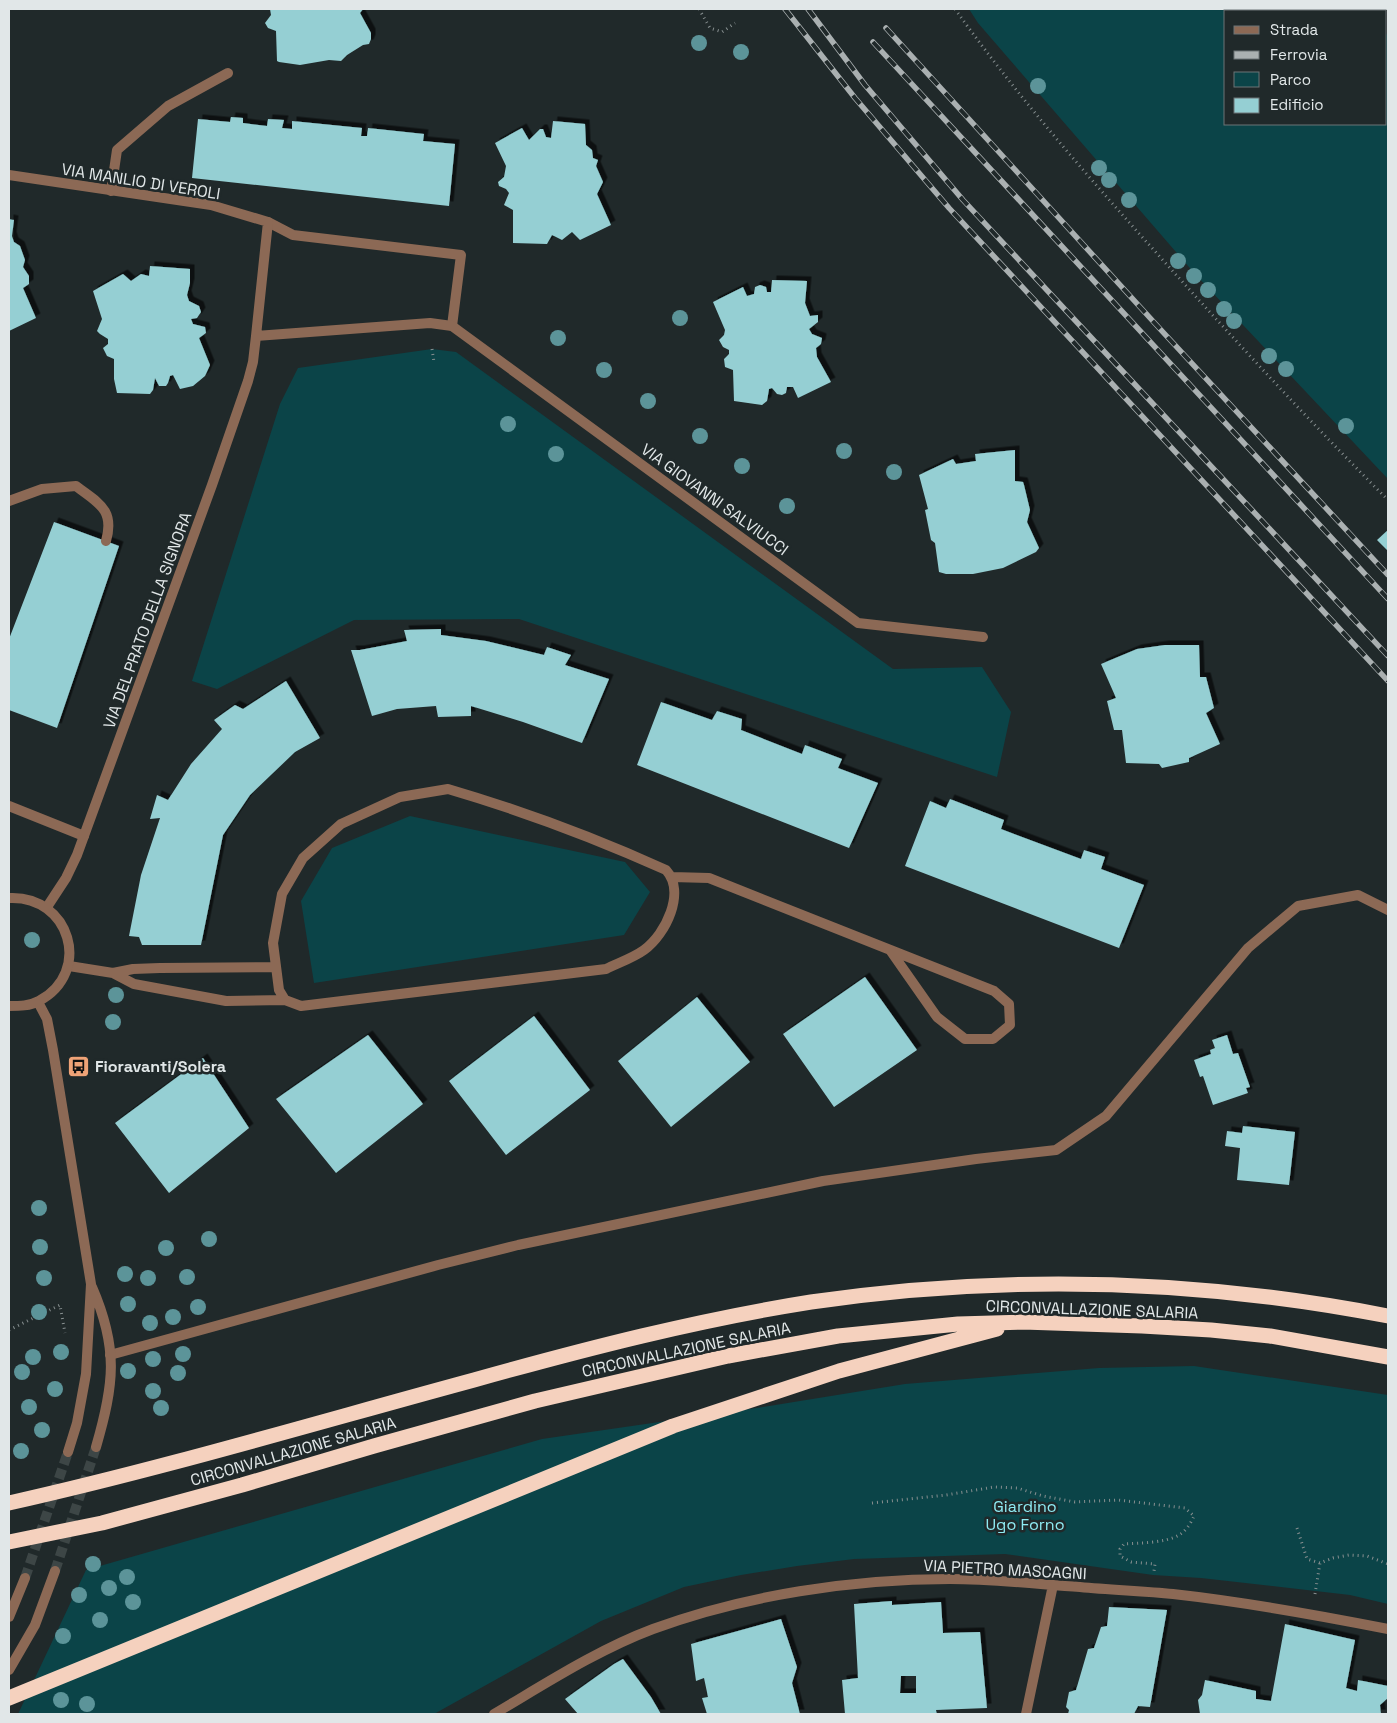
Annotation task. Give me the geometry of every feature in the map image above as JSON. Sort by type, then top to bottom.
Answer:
[{"type":"highway","name":"CIRCONVALLAZIONE SALARIA","points":[[9,1503],[98,1483],[210,1454],[388,1402],[602,1345],[713,1320],[811,1302],[972,1285],[1105,1283],[1261,1296],[1388,1316]]},
{"type":"highway","name":"CIRCONVALLAZIONE SALARIA","points":[[9,1542],[102,1523],[535,1401],[728,1356],[820,1339],[958,1324],[1023,1322],[1210,1330],[1280,1338],[1388,1357]]},
{"type":"highway","points":[[9,1698],[673,1426],[830,1373],[1023,1322]]},
{"type":"street","points":[[112,190],[117,150],[168,106],[228,73]]},
{"type":"street","name":"VIA MANLIO DI VEROLI","points":[[9,175],[211,205],[268,222],[293,235],[460,255],[452,326]]},
{"type":"street","name":"VIA DEL PRATO DELLA SIGNORA","points":[[47,907],[66,878],[77,855],[248,381],[253,362],[268,222]]},
{"type":"street","points":[[256,336],[430,322],[452,326]]},
{"type":"street","name":"VIA GIOVANNI SALVIUCCI","points":[[452,326],[858,623],[983,637]]},
{"type":"street","points":[[9,501],[42,489],[76,486],[104,507],[109,528],[106,541]]},
{"type":"street","points":[[69,966],[114,973],[134,984],[226,1000],[285,1000],[301,1006],[606,969],[644,950],[664,928],[676,896],[672,877],[666,870],[611,845],[500,804],[457,791],[448,789],[400,797],[341,824],[303,858],[282,894],[273,942],[279,990],[285,1000]]},
{"type":"street","points":[[9,806],[84,836]]},
{"type":"street","points":[[672,877],[709,878],[994,991],[1009,1004],[1010,1025],[993,1039],[965,1039],[937,1017],[890,950]]},
{"type":"street","points":[[110,1355],[518,1244],[823,1181],[976,1159],[1056,1150],[1106,1116],[1248,948],[1298,906],[1358,895],[1388,910]]},
{"type":"street","points":[[9,898],[20,897],[47,907],[59,920],[67,933],[70,951],[69,966],[56,989],[38,1002],[24,1006],[9,1006]]},
{"type":"street","points":[[114,973],[133,969],[160,968],[276,968]]},
{"type":"street","points":[[38,1002],[47,1019],[54,1050],[91,1284],[106,1323],[111,1375],[108,1398],[96,1447]]},
{"type":"street","points":[[68,1452],[77,1423],[86,1374],[91,1284]]},
{"type":"street","points":[[9,1670],[35,1624],[55,1571]]},
{"type":"street","points":[[9,1617],[25,1578]]},
{"type":"street","name":"VIA PIETRO MASCAGNI","points":[[494,1714],[604,1651],[662,1627],[750,1601],[800,1592],[891,1581],[951,1579],[1170,1594],[1312,1614],[1388,1629]]},
{"type":"street","points":[[1026,1714],[1053,1585]]},
{"type":"path","points":[[699,9],[710,28],[722,32],[735,23]]},
{"type":"path","points":[[955,9],[991,59],[1083,171],[1209,312],[1388,500]]},
{"type":"path","points":[[432,349],[434,362]]},
{"type":"path","points":[[9,1330],[60,1305],[66,1334]]},
{"type":"path","points":[[872,1503],[994,1488],[1018,1488],[1043,1496],[1075,1502],[1118,1500],[1185,1508],[1194,1516],[1189,1525],[1179,1535],[1153,1542],[1124,1544],[1120,1549],[1120,1556],[1131,1562],[1155,1564],[1153,1575]]},
{"type":"path","points":[[1297,1528],[1306,1559],[1320,1563],[1349,1555],[1367,1556],[1388,1564]]},
{"type":"path","points":[[1315,1596],[1320,1563]]},
{"type":"green space","points":[[969,9],[1374,9],[1224,10],[1224,125],[1387,125],[1387,36],[1388,479],[1195,274],[978,23]]},
{"type":"green space","points":[[432,349],[456,352],[893,669],[982,667],[1011,712],[997,777],[519,619],[354,620],[217,689],[192,681],[280,404],[298,368]]},
{"type":"green space","points":[[410,816],[625,862],[650,892],[624,935],[314,983],[301,901],[332,848]]},
{"type":"green space","name":"Giardino Ugo Forno","points":[[1194,1366],[1388,1395],[1388,1604],[1350,1595],[1201,1578],[1153,1575],[1005,1554],[854,1559],[741,1575],[684,1587],[601,1621],[434,1714],[18,1714],[86,1570],[542,1439],[905,1384],[1099,1368]]},
{"type":"building","points":[[270,9],[363,9],[360,13],[371,33],[371,39],[369,44],[363,45],[341,61],[329,60],[300,65],[279,62],[277,61],[276,31],[268,28],[265,23],[271,15]]},
{"type":"building","points":[[231,117],[243,118],[243,123],[267,126],[268,119],[284,120],[282,128],[292,129],[292,121],[362,128],[361,136],[367,136],[368,128],[424,134],[423,141],[455,144],[449,206],[192,178],[198,119],[230,122]]},
{"type":"building","points":[[553,121],[585,124],[586,145],[592,150],[593,158],[598,160],[596,166],[603,182],[597,194],[611,225],[580,240],[572,232],[562,240],[552,235],[547,244],[513,243],[513,210],[504,205],[509,193],[506,189],[499,186],[498,182],[504,177],[506,166],[495,143],[522,128],[529,140],[540,129],[543,129],[546,137],[551,138]]},
{"type":"building","points":[[9,219],[14,220],[12,236],[14,242],[20,246],[25,260],[23,267],[29,276],[29,284],[23,288],[36,318],[9,331]]},
{"type":"building","points":[[150,266],[190,269],[190,283],[187,295],[189,301],[199,306],[201,312],[197,318],[191,319],[193,324],[205,327],[206,333],[199,338],[210,365],[205,376],[193,386],[180,389],[173,375],[170,376],[166,386],[159,386],[155,378],[153,390],[150,394],[117,393],[114,379],[114,359],[107,356],[103,348],[108,344],[108,339],[97,331],[102,319],[93,291],[123,274],[131,281],[141,274],[149,276]]},
{"type":"building","points":[[772,280],[807,281],[805,303],[810,316],[818,315],[818,322],[809,329],[812,334],[822,338],[821,344],[816,348],[817,357],[831,382],[798,398],[793,387],[787,387],[786,393],[782,395],[777,394],[772,388],[769,389],[767,401],[762,405],[734,401],[733,370],[725,367],[724,359],[729,354],[729,350],[723,347],[719,340],[724,335],[725,330],[713,302],[743,287],[747,296],[754,294],[755,287],[760,285],[766,287],[767,292],[771,292]]},
{"type":"building","points":[[1015,450],[1015,481],[1023,482],[1030,510],[1027,522],[1039,548],[1036,552],[1003,568],[973,574],[946,574],[939,572],[935,543],[931,540],[925,510],[928,509],[919,475],[953,459],[956,464],[976,461],[975,454]]},
{"type":"building","points":[[54,522],[119,546],[57,728],[9,710],[9,639]]},
{"type":"building","points":[[1388,530],[1388,551],[1377,540]]},
{"type":"building","points":[[441,629],[441,635],[486,641],[544,655],[547,647],[571,655],[565,665],[609,679],[582,743],[471,706],[471,716],[438,717],[436,706],[397,709],[372,716],[351,650],[407,641],[404,630]]},
{"type":"building","points":[[1165,645],[1199,645],[1200,677],[1206,677],[1214,708],[1206,713],[1220,744],[1189,758],[1189,762],[1162,768],[1159,764],[1126,763],[1122,730],[1114,730],[1107,701],[1116,698],[1101,664],[1137,649]]},
{"type":"building","points":[[286,681],[320,738],[295,752],[250,795],[223,835],[201,945],[142,945],[139,937],[129,936],[141,875],[160,818],[150,819],[157,795],[168,800],[191,764],[222,729],[214,720],[235,705],[243,709]]},
{"type":"building","points":[[661,702],[712,720],[717,711],[742,719],[741,730],[802,754],[805,745],[842,759],[838,768],[878,783],[849,848],[637,765]]},
{"type":"building","points":[[950,799],[1004,820],[1001,829],[1081,859],[1084,850],[1105,857],[1101,869],[1144,885],[1119,948],[905,866],[930,801],[946,808]]},
{"type":"building","points":[[865,977],[917,1050],[834,1107],[783,1034]]},
{"type":"building","points":[[697,997],[750,1062],[671,1127],[618,1061]]},
{"type":"building","points":[[534,1016],[590,1090],[506,1155],[449,1081]]},
{"type":"building","points":[[368,1035],[423,1104],[336,1173],[276,1099]]},
{"type":"building","points":[[1227,1035],[1233,1054],[1238,1053],[1250,1087],[1246,1088],[1248,1093],[1213,1105],[1203,1076],[1200,1077],[1194,1060],[1211,1054],[1210,1050],[1215,1048],[1212,1040]]},
{"type":"building","points":[[203,1058],[249,1128],[169,1193],[115,1123]]},
{"type":"building","points":[[1243,1126],[1295,1132],[1289,1185],[1237,1180],[1240,1148],[1225,1146],[1227,1131],[1242,1133]]},
{"type":"building","points":[[892,1601],[892,1605],[941,1602],[943,1633],[980,1632],[987,1708],[936,1710],[937,1714],[845,1714],[842,1680],[858,1678],[854,1604]],"holes":[[[901,1676],[916,1676],[916,1693],[900,1693]]]},
{"type":"building","points":[[1109,1607],[1167,1610],[1150,1707],[1138,1706],[1134,1714],[1068,1714],[1069,1710],[1066,1707],[1069,1692],[1076,1690],[1088,1649],[1094,1648],[1101,1627],[1107,1626]]},
{"type":"building","points":[[781,1619],[797,1667],[792,1683],[800,1714],[707,1714],[702,1698],[708,1697],[704,1678],[696,1681],[691,1644]]},
{"type":"building","points":[[1285,1624],[1355,1640],[1346,1688],[1357,1691],[1358,1680],[1388,1686],[1388,1698],[1380,1705],[1381,1714],[1200,1714],[1198,1700],[1202,1695],[1205,1680],[1256,1691],[1256,1699],[1271,1701]]},
{"type":"building","points":[[623,1659],[661,1714],[578,1714],[565,1699]]},
{"type":"tunnel","points":[[55,1571],[96,1447]]},
{"type":"tunnel","points":[[25,1578],[68,1452]]},
{"type":"railway","points":[[785,9],[855,98],[949,208],[1388,681]]},
{"type":"railway","points":[[808,9],[865,85],[963,200],[1388,656]]},
{"type":"railway","points":[[886,28],[1161,330],[1388,575]]},
{"type":"railway","points":[[873,42],[1388,599]]},
{"type":"place","name":"Fioravanti/Solera","points":[[79,1066]]}]
